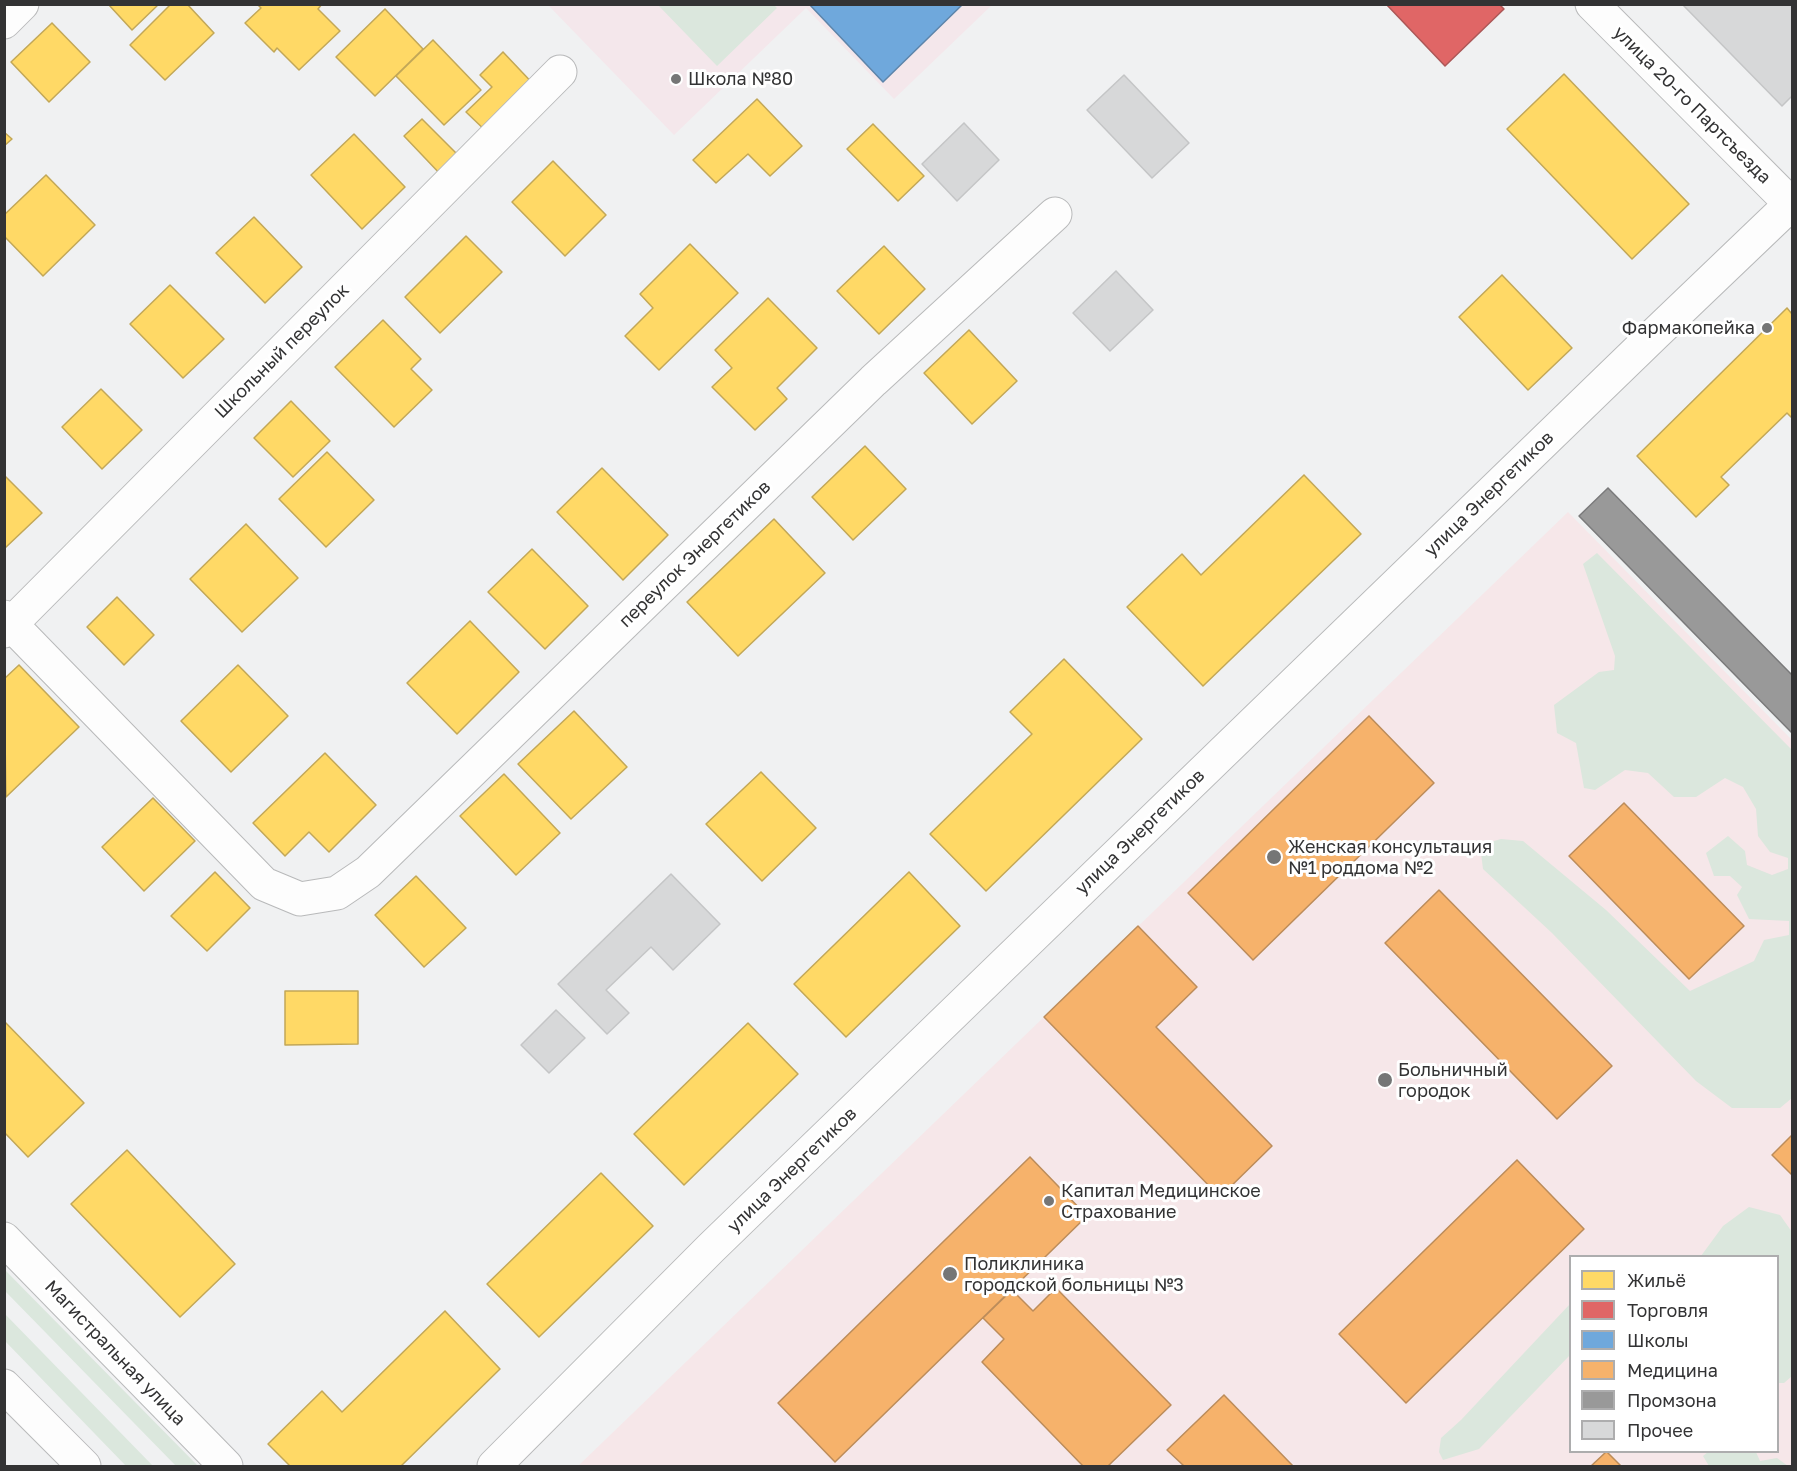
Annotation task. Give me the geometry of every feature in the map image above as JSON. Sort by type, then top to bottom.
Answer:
[{"type":"street","points":[[4,22],[22,4]]},
{"type":"street","name":"улица 20-го Партсъезда","points":[[1592,4],[1792,204]]},
{"type":"street","name":"Школьный переулок","points":[[7,624],[560,72]]},
{"type":"street","name":"улица Энергетиков","points":[[494,1467],[711,1248],[1654,333],[1792,204]]},
{"type":"street","name":"переулок Энергетиков","points":[[7,624],[264,884],[300,899],[337,893],[368,872],[873,381],[1055,214]]},
{"type":"street","name":"Магистральная улица","points":[[4,1239],[226,1467]]},
{"type":"street","points":[[4,1386],[84,1467]]},
{"type":"shaded area","points":[[773,4],[777,8],[717,66],[658,5]]},
{"type":"shaded area","name":"Школа №80","points":[[548,5],[992,5],[894,99],[806,8],[674,135]]},
{"type":"shaded area","name":"Больничный городок","points":[[1568,512],[1792,740],[1792,1466],[578,1466]]},
{"type":"shaded area","points":[[1597,553],[1792,750],[1792,1098],[1780,1108],[1732,1108],[1696,1081],[1552,933],[1483,869],[1480,845],[1501,839],[1523,841],[1606,910],[1690,991],[1754,961],[1764,940],[1789,935],[1789,921],[1749,919],[1737,895],[1742,887],[1730,876],[1714,876],[1706,853],[1728,836],[1745,851],[1747,865],[1772,875],[1788,869],[1788,858],[1770,852],[1758,836],[1756,809],[1743,787],[1725,778],[1696,797],[1674,797],[1648,773],[1625,770],[1595,790],[1584,788],[1576,743],[1557,733],[1554,705],[1599,672],[1614,670],[1615,656],[1583,564]]},
{"type":"shaded area","points":[[1749,1207],[1780,1215],[1792,1232],[1792,1376],[1784,1383],[1779,1383],[1779,1255],[1702,1255],[1723,1226]]},
{"type":"shaded area","points":[[4,1270],[198,1466],[176,1466],[5,1291]]},
{"type":"shaded area","points":[[1569,1305],[1569,1356],[1479,1449],[1443,1460],[1439,1452],[1441,1438],[1461,1420]]},
{"type":"shaded area","points":[[4,1314],[153,1466],[126,1466],[5,1341]]},
{"type":"shaded area","points":[[1707,1453],[1756,1453],[1760,1461],[1777,1458],[1788,1466],[1709,1466],[1703,1456]]},
{"type":"building: Жильё","points":[[108,4],[159,4],[132,30]]},
{"type":"building: Жильё","points":[[171,4],[187,4],[214,33],[165,80],[130,45]]},
{"type":"building: Жильё","points":[[257,4],[322,4],[318,9],[340,31],[299,70],[277,48],[274,52],[245,23],[261,8]]},
{"type":"building: Жильё","points":[[385,9],[423,49],[375,96],[336,57]]},
{"type":"building: Жильё","points":[[52,23],[90,62],[49,102],[11,62]]},
{"type":"building: Жильё","points":[[433,40],[481,90],[444,125],[396,76]]},
{"type":"building: Жильё","points":[[503,52],[538,89],[490,135],[466,112],[492,87],[480,75]]},
{"type":"building: Жильё","points":[[1564,74],[1689,204],[1632,259],[1507,129]]},
{"type":"building: Жильё","points":[[757,99],[802,146],[770,176],[748,154],[716,183],[693,160]]},
{"type":"building: Жильё","points":[[422,119],[462,159],[443,177],[404,136]]},
{"type":"building: Жильё","points":[[873,124],[924,176],[898,201],[847,149]]},
{"type":"building: Жильё","points":[[4,132],[12,139],[4,146]]},
{"type":"building: Жильё","points":[[354,134],[405,187],[362,229],[311,175]]},
{"type":"building: Жильё","points":[[553,161],[606,215],[565,256],[512,202]]},
{"type":"building: Жильё","points":[[46,175],[95,225],[43,276],[4,236],[4,215]]},
{"type":"building: Жильё","points":[[254,217],[302,267],[265,303],[216,253]]},
{"type":"building: Жильё","points":[[466,236],[502,272],[440,333],[405,297]]},
{"type":"building: Жильё","points":[[690,244],[738,293],[659,370],[625,336],[653,308],[640,294]]},
{"type":"building: Жильё","points":[[884,246],[925,289],[879,334],[837,291]]},
{"type":"building: Жильё","points":[[1502,275],[1572,348],[1528,390],[1459,317]]},
{"type":"building: Жильё","points":[[170,285],[224,339],[183,378],[130,324]]},
{"type":"building: Жильё","points":[[768,298],[817,348],[777,388],[787,399],[755,430],[712,387],[732,368],[715,350]]},
{"type":"building: Жильё","points":[[1787,308],[1792,314],[1792,418],[1787,413],[1721,477],[1729,485],[1696,517],[1637,456]]},
{"type":"building: Жильё","points":[[383,320],[421,359],[411,369],[432,390],[394,427],[335,367]]},
{"type":"building: Жильё","points":[[969,330],[1017,381],[972,424],[924,373]]},
{"type":"building: Жильё","points":[[101,389],[142,430],[102,469],[62,427]]},
{"type":"building: Жильё","points":[[291,401],[330,441],[293,477],[254,438]]},
{"type":"building: Жильё","points":[[865,446],[906,489],[853,540],[812,497]]},
{"type":"building: Жильё","points":[[327,452],[374,500],[326,547],[279,499]]},
{"type":"building: Жильё","points":[[602,468],[668,535],[623,580],[557,512]]},
{"type":"building: Жильё","points":[[4,475],[42,513],[4,549]]},
{"type":"building: Жильё","points":[[1304,475],[1361,534],[1203,686],[1127,607],[1182,554],[1201,575]]},
{"type":"building: Жильё","points":[[774,519],[825,573],[738,656],[687,602]]},
{"type":"building: Жильё","points":[[246,524],[298,578],[242,632],[190,579]]},
{"type":"building: Жильё","points":[[532,549],[588,606],[545,649],[488,592]]},
{"type":"building: Жильё","points":[[117,597],[154,635],[124,665],[87,627]]},
{"type":"building: Жильё","points":[[470,621],[519,672],[457,734],[407,683]]},
{"type":"building: Жильё","points":[[1064,659],[1142,739],[986,891],[930,834],[1032,734],[1010,712]]},
{"type":"building: Жильё","points":[[19,665],[79,727],[6,797],[4,679]]},
{"type":"building: Жильё","points":[[238,665],[288,716],[231,772],[181,721]]},
{"type":"building: Жильё","points":[[574,711],[627,767],[571,819],[518,764]]},
{"type":"building: Жильё","points":[[325,753],[376,805],[329,852],[309,832],[285,856],[253,823]]},
{"type":"building: Жильё","points":[[761,772],[816,828],[762,881],[706,824]]},
{"type":"building: Жильё","points":[[504,774],[560,833],[516,875],[460,816]]},
{"type":"building: Жильё","points":[[153,798],[195,841],[144,891],[102,847]]},
{"type":"building: Жильё","points":[[215,872],[250,908],[207,951],[171,916]]},
{"type":"building: Жильё","points":[[909,872],[960,926],[846,1037],[794,984]]},
{"type":"building: Жильё","points":[[416,876],[466,928],[424,967],[375,915]]},
{"type":"building: Жильё","points":[[285,991],[358,991],[358,1044],[285,1045]]},
{"type":"building: Жильё","points":[[4,1021],[84,1103],[28,1157],[4,1132]]},
{"type":"building: Жильё","points":[[748,1023],[798,1074],[684,1185],[634,1134]]},
{"type":"building: Жильё","points":[[127,1150],[235,1264],[180,1317],[71,1204]]},
{"type":"building: Жильё","points":[[601,1173],[653,1226],[539,1337],[487,1284]]},
{"type":"building: Жильё","points":[[445,1311],[500,1369],[401,1466],[290,1466],[268,1444],[322,1391],[342,1412]]},
{"type":"building: Торговля","points":[[1386,4],[1499,4],[1504,9],[1445,66]]},
{"type":"building: Школы","points":[[809,4],[963,4],[883,82]]},
{"type":"building: Медицина","points":[[1369,716],[1434,783],[1253,960],[1188,893]]},
{"type":"building: Медицина","points":[[1624,803],[1744,926],[1689,979],[1569,856]]},
{"type":"building: Медицина","points":[[1439,890],[1612,1066],[1557,1119],[1385,943]]},
{"type":"building: Медицина","points":[[1138,926],[1197,987],[1156,1027],[1272,1146],[1220,1197],[1044,1017]]},
{"type":"building: Медицина","points":[[1792,1135],[1792,1175],[1772,1155]]},
{"type":"building: Медицина","points":[[1030,1157],[1087,1216],[835,1462],[778,1403]]},
{"type":"building: Медицина","points":[[1517,1160],[1584,1229],[1406,1403],[1339,1334]]},
{"type":"building: Медицина","points":[[1056,1288],[1171,1405],[1108,1466],[1083,1466],[982,1362],[1004,1339],[983,1318],[1012,1290],[1033,1311]]},
{"type":"building: Медицина","points":[[1224,1395],[1293,1466],[1184,1466],[1167,1450]]},
{"type":"building: Медицина","points":[[1605,1453],[1608,1453],[1621,1466],[1591,1466]]},
{"type":"building: Промзона","points":[[1608,488],[1792,675],[1792,733],[1579,516]]},
{"type":"building: Прочее","points":[[1682,4],[1792,4],[1792,96],[1782,106]]},
{"type":"building: Прочее","points":[[1124,75],[1189,143],[1152,178],[1087,110]]},
{"type":"building: Прочее","points":[[964,123],[999,160],[957,201],[922,164]]},
{"type":"building: Прочее","points":[[1116,271],[1153,310],[1110,351],[1073,313]]},
{"type":"building: Прочее","points":[[671,874],[720,924],[673,970],[651,947],[606,990],[629,1013],[607,1034],[558,984]]},
{"type":"building: Прочее","points":[[556,1010],[585,1038],[549,1073],[521,1045]]},
{"type":"place","name":"Школа №80","points":[[676,79]]},
{"type":"place","name":"Фармакопейка","points":[[1767,328]]},
{"type":"place","name":"Женская консультация №1 роддома №2","points":[[1274,857]]},
{"type":"place","name":"Больничный городок","points":[[1385,1080]]},
{"type":"place","name":"Капитал Медицинское Страхование","points":[[1049,1201]]},
{"type":"place","name":"Поликлиника городской больницы №3","points":[[950,1274]]}]
